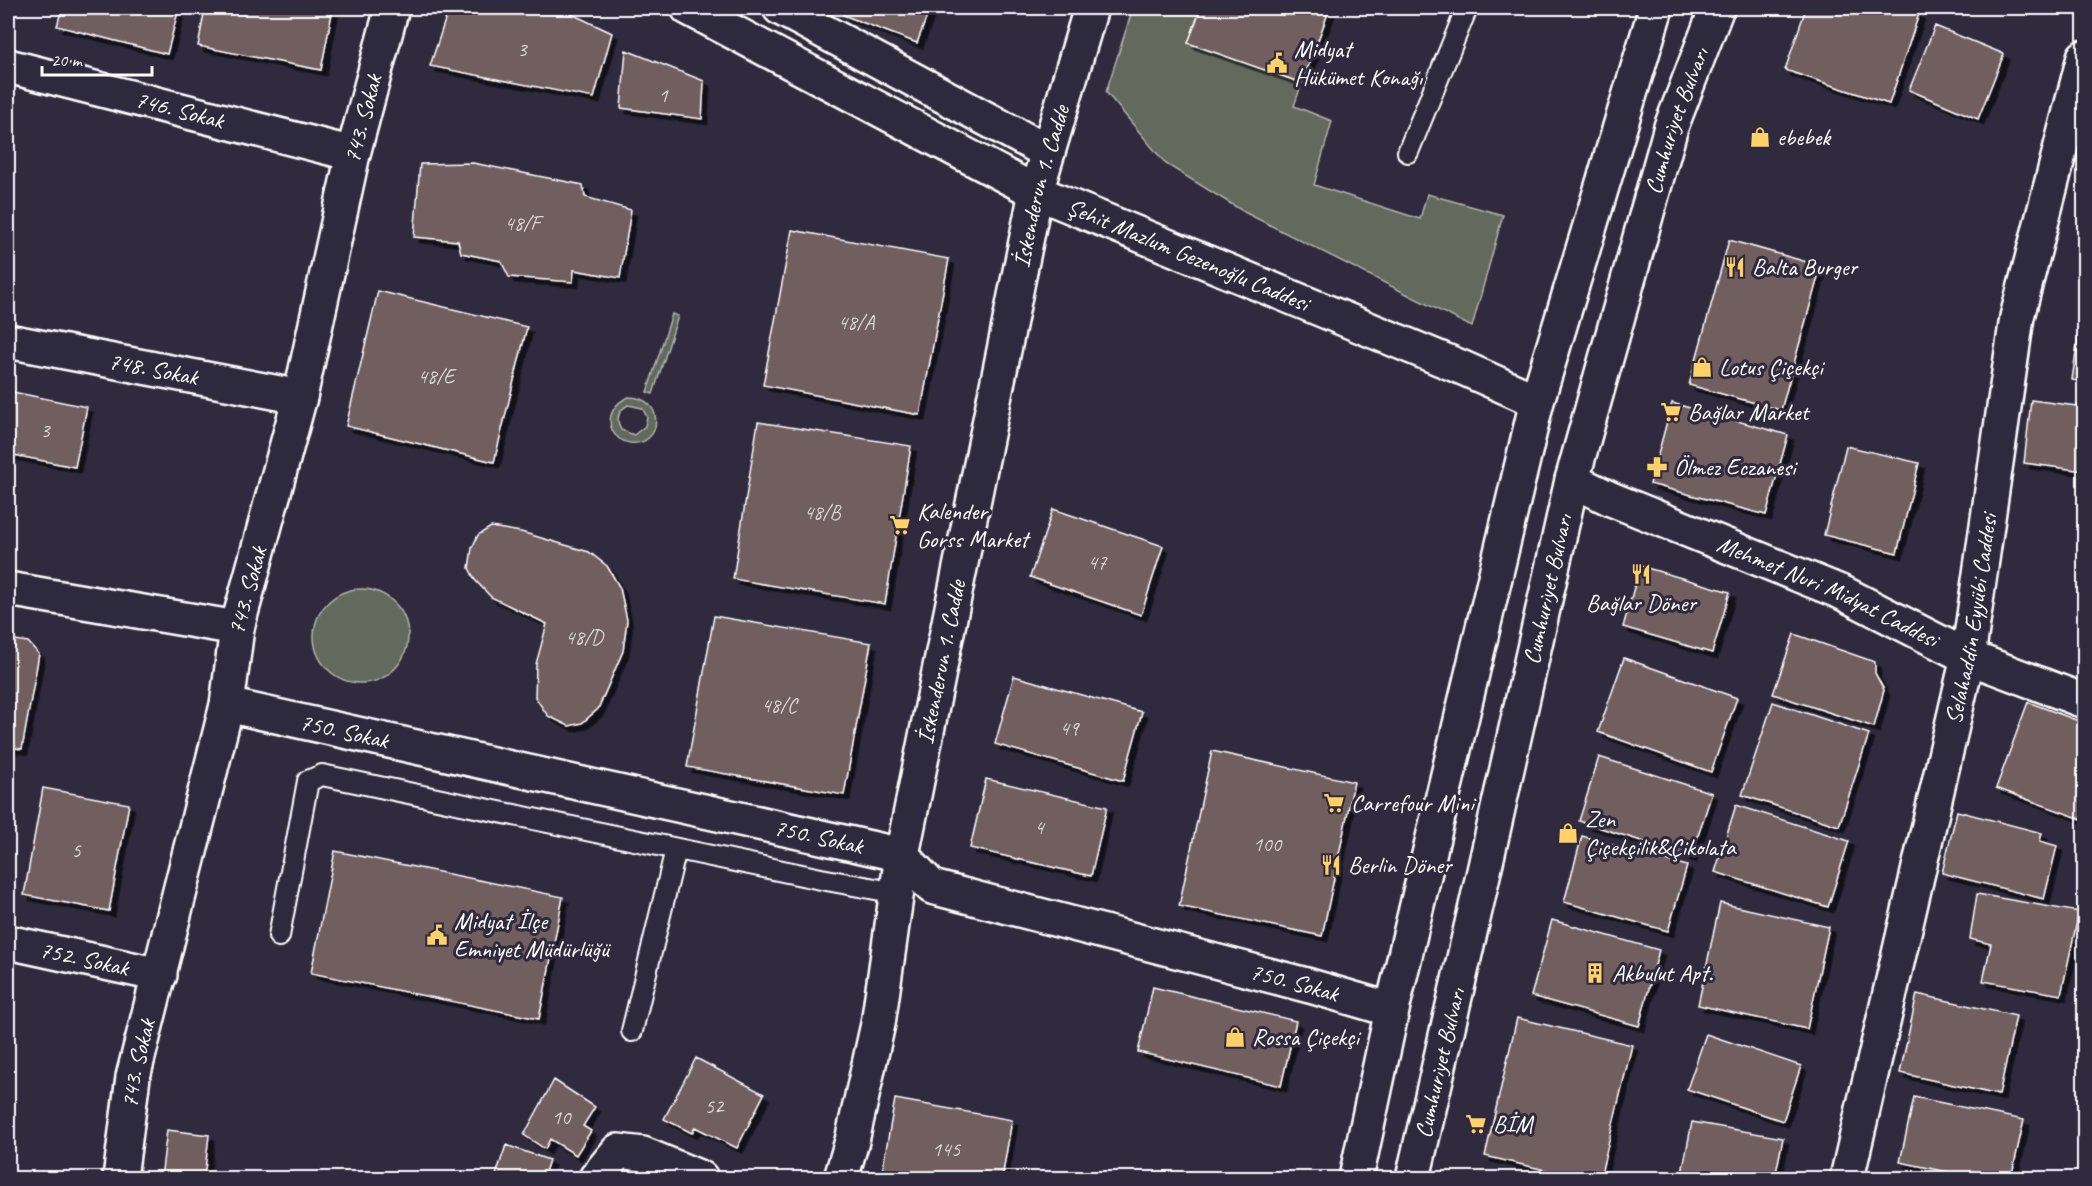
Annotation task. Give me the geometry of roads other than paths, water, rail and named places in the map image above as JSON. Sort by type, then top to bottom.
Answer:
[{"type":"street","name":"743. Sokak","points":[[120,1179],[133,1077],[227,705],[237,628],[300,396],[353,154],[392,8]]},
{"type":"street","name":"Şehit Mazlum Gezenoğlu Caddesi","points":[[688,8],[1036,192],[1452,363],[1537,401]]},
{"type":"street","points":[[780,8],[1048,152]]},
{"type":"street","name":"İskenderun 1. Cadde","points":[[841,1179],[852,1141],[878,1024],[902,855],[1036,192],[1090,8]]},
{"type":"street","points":[[1356,1179],[1392,1010],[1537,401],[1656,8]]},
{"type":"street","name":"Cumhuriyet Bulvarı","points":[[1413,1179],[1572,480],[1671,127],[1717,8]]},
{"type":"street","name":"Selahaddin Eyyübi Caddesi","points":[[1847,1179],[1968,657],[2017,317],[2085,57]]},
{"type":"street","name":"746. Sokak","points":[[8,66],[353,154]]},
{"type":"street","name":"748. Sokak","points":[[8,340],[300,396]]},
{"type":"street","name":"Mehmet Nuri Midyat Caddesi","points":[[1572,480],[1611,499],[1843,593],[1968,657],[2085,701]]},
{"type":"street","points":[[8,589],[237,628]]},
{"type":"street","name":"750. Sokak","points":[[227,705],[902,855],[932,887],[1310,986],[1392,1010]]},
{"type":"street","name":"752. Sokak","points":[[8,942],[160,975]]},
{"type":"street","points":[[596,1179],[618,1151],[643,1154],[702,1179]]},
{"type":"lane","points":[[1408,152],[1467,8]]},
{"type":"lane","points":[[279,936],[308,781],[322,775],[897,893]]},
{"type":"lane","points":[[632,1031],[676,849]]},
{"type":"place","name":"Midyat Hükümet Konağı","points":[[1277,63]]},
{"type":"place","name":"ebebek","points":[[1760,137]]},
{"type":"place","name":"Balta Burger","points":[[1735,267]]},
{"type":"place","name":"Lotus Çiçekçi","points":[[1702,367]]},
{"type":"place","name":"Bağlar Market","points":[[1671,412]]},
{"type":"place","name":"Ölmez Eczanesi","points":[[1657,467]]},
{"type":"place","name":"Kalender Gorss Market","points":[[900,525]]},
{"type":"place","name":"Bağlar Döner","points":[[1641,574]]},
{"type":"place","name":"Carrefour Mini","points":[[1334,803]]},
{"type":"place","name":"Zen Çiçekçilik&Çikolata","points":[[1568,833]]},
{"type":"place","name":"Berlin Döner","points":[[1331,865]]},
{"type":"place","name":"Midyat İlçe Emniyet Müdürlüğü","points":[[437,935]]},
{"type":"place","name":"Akbulut Apt.","points":[[1595,973]]},
{"type":"place","name":"Rossa Çiçekçi","points":[[1235,1037]]},
{"type":"place","name":"BİM","points":[[1476,1124]]}]
